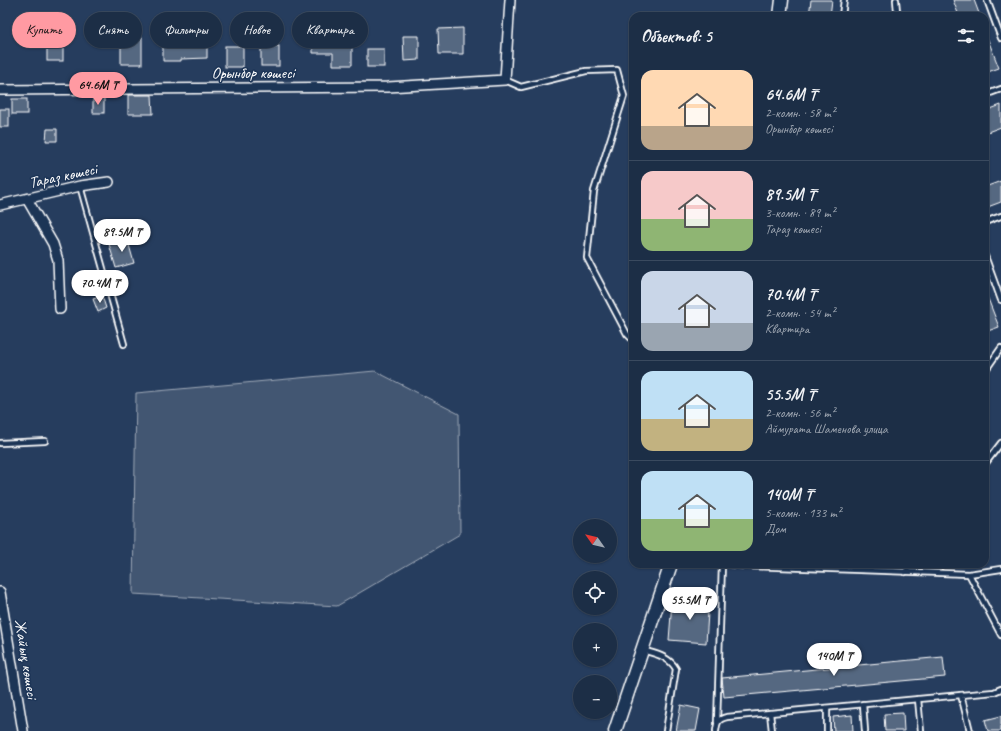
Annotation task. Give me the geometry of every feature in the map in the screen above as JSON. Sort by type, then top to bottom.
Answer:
[{"type":"street","points":[[505,80],[510,0]]},
{"type":"street","points":[[780,12],[782,0]]},
{"type":"street","name":"Орынбор көшесі","points":[[0,90],[388,87],[505,80]]},
{"type":"street","name":"Тараз көшесі","points":[[0,204],[80,186],[109,182]]},
{"type":"street","points":[[27,199],[53,244],[58,260],[60,309]]},
{"type":"street","points":[[615,731],[670,568]]},
{"type":"street","name":"Жайық көшесі","points":[[0,592],[23,731]]},
{"type":"lane","points":[[842,12],[844,0]]},
{"type":"lane","points":[[896,0],[897,12]]},
{"type":"lane","points":[[987,0],[1001,38]]},
{"type":"lane","points":[[505,80],[521,87],[586,71],[616,70],[624,96],[594,190],[587,258],[629,336]]},
{"type":"lane","points":[[989,93],[1001,89]]},
{"type":"lane","points":[[80,186],[124,344]]},
{"type":"lane","points":[[989,220],[1001,216]]},
{"type":"lane","points":[[989,267],[1001,300]]},
{"type":"lane","points":[[989,365],[1001,348]]},
{"type":"lane","points":[[0,443],[45,441]]},
{"type":"lane","points":[[989,459],[1001,443]]},
{"type":"lane","points":[[716,731],[722,568]]},
{"type":"lane","points":[[815,568],[969,574],[1001,569]]},
{"type":"lane","points":[[905,572],[908,568]]},
{"type":"lane","points":[[969,574],[1001,635]]},
{"type":"lane","points":[[642,650],[665,657],[673,663],[676,669],[666,731]]},
{"type":"lane","points":[[717,722],[721,718],[727,717],[994,692],[1001,689]]},
{"type":"lane","points":[[961,695],[970,731]]},
{"type":"lane","points":[[918,699],[922,731]]},
{"type":"lane","points":[[863,704],[865,731]]},
{"type":"lane","points":[[826,708],[827,731]]},
{"type":"lane","points":[[770,713],[772,731]]},
{"type":"shaded area","points":[[375,371],[459,414],[460,534],[337,606],[133,594],[136,393]]},
{"type":"building","points":[[811,0],[832,0],[830,12],[810,12]]},
{"type":"building","points":[[953,0],[974,0],[978,12],[958,12]]},
{"type":"building","points":[[463,28],[463,54],[439,54],[438,29]]},
{"type":"building","points":[[403,36],[419,36],[419,60],[404,61]]},
{"type":"building","points":[[989,42],[999,68],[989,72]]},
{"type":"building","points":[[225,46],[230,46],[230,48],[243,48],[243,67],[225,67]]},
{"type":"building","points":[[47,48],[63,48],[63,61],[47,61]]},
{"type":"building","points":[[121,48],[142,48],[142,64],[121,64]]},
{"type":"building","points":[[163,48],[207,48],[207,58],[181,59],[181,61],[163,61]]},
{"type":"building","points":[[261,48],[279,48],[279,66],[261,66]]},
{"type":"building","points":[[313,48],[352,48],[352,65],[333,65],[333,53],[313,53]]},
{"type":"building","points":[[367,49],[384,49],[384,67],[367,67]]},
{"type":"building","points":[[128,95],[152,95],[153,114],[128,114]]},
{"type":"building","points":[[93,98],[104,98],[104,113],[93,113]]},
{"type":"building","points":[[12,99],[27,99],[27,114],[12,114]]},
{"type":"building","points":[[1001,105],[1001,127],[989,132],[989,110]]},
{"type":"building","points":[[0,109],[9,109],[9,127],[0,127]]},
{"type":"building","points":[[47,129],[57,129],[57,141],[46,141]]},
{"type":"building","points":[[1001,181],[1001,202],[989,206],[989,186]]},
{"type":"building","points":[[127,238],[134,263],[116,268],[109,244]]},
{"type":"building","points":[[102,296],[106,308],[98,312],[93,299]]},
{"type":"building","points":[[989,301],[999,327],[989,331]]},
{"type":"building","points":[[697,597],[709,598],[706,643],[669,640],[672,602],[696,604]]},
{"type":"building","points":[[943,657],[945,677],[724,697],[722,678]]},
{"type":"building","points":[[681,705],[700,709],[696,731],[676,731]]},
{"type":"building","points":[[903,713],[904,731],[885,731],[884,714]]},
{"type":"building","points":[[852,715],[853,731],[834,731],[833,717]]},
{"type":"building","points":[[1001,716],[1001,731],[988,731],[985,720]]}]
